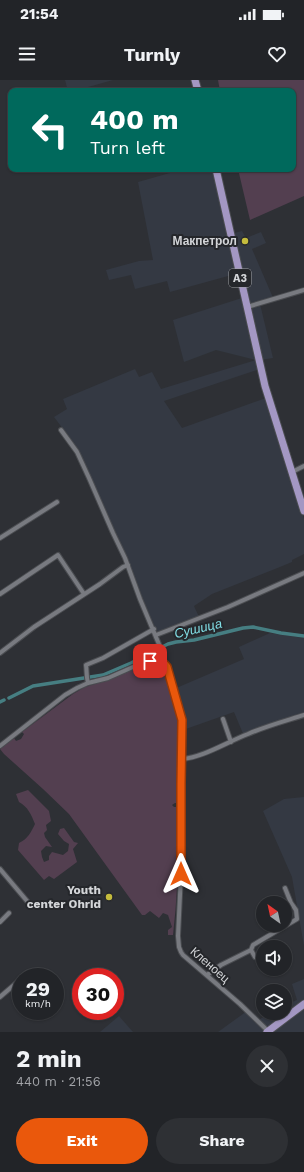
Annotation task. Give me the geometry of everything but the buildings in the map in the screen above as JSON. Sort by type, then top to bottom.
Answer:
[{"type":"main road","name":"A3","points":[[217,172],[265,386],[304,511]]},
{"type":"main road","points":[[269,1032],[304,1004]]},
{"type":"main road","points":[[269,1032],[304,1009]]},
{"type":"street","points":[[247,307],[304,290]]},
{"type":"street","points":[[0,746],[87,679],[108,678],[150,661],[160,660],[162,653],[160,644],[140,599],[128,565],[77,452],[61,430]]},
{"type":"street","points":[[292,472],[304,466]]},
{"type":"street","points":[[0,538],[57,502]]},
{"type":"street","points":[[0,594],[58,555],[84,594]]},
{"type":"street","points":[[0,653],[34,627],[128,565]]},
{"type":"street","points":[[156,635],[221,610],[304,573]]},
{"type":"street","points":[[87,679],[86,665],[103,658],[154,630]]},
{"type":"street","name":"Кленоец","points":[[160,660],[167,667],[182,715],[183,730],[181,874],[178,936],[179,947],[181,952],[240,1004],[269,1032]]},
{"type":"street","points":[[182,759],[190,758],[250,733],[304,715]]},
{"type":"street","points":[[223,719],[231,742]]},
{"type":"street","points":[[0,870],[27,901]]},
{"type":"street","points":[[206,975],[221,965],[251,950],[254,944],[297,919],[296,910],[291,903],[285,888]]},
{"type":"street","points":[[0,922],[9,913]]},
{"type":"street","points":[[251,950],[255,957]]},
{"type":"street","points":[[0,997],[12,987]]},
{"type":"shaded area","points":[[65,80],[113,80],[85,88],[67,88]]},
{"type":"shaded area","points":[[218,80],[304,80],[304,196],[250,220],[239,172],[296,172],[296,88],[219,88]]},
{"type":"shaded area","points":[[173,172],[217,172],[230,234],[242,231],[246,238],[261,232],[266,243],[252,249],[274,300],[260,304],[273,358],[260,360],[260,369],[164,401],[182,428],[266,398],[304,519],[304,554],[292,560],[292,562],[212,594],[194,606],[199,617],[157,632],[82,457],[54,417],[67,409],[63,399],[135,369],[139,377],[152,372],[161,389],[256,360],[216,350],[184,362],[173,320],[245,297],[239,273],[170,292],[167,281],[135,289],[131,275],[109,280],[106,270],[139,261],[153,260],[138,182]]},
{"type":"shaded area","points":[[270,633],[304,638],[304,715],[244,736],[234,712],[183,730],[174,689],[244,659],[239,647]]},
{"type":"shaded area","points":[[155,662],[160,664],[165,670],[179,718],[180,733],[179,803],[172,805],[174,807],[178,807],[177,887],[173,935],[168,935],[168,930],[172,927],[168,915],[163,913],[159,918],[150,911],[145,915],[142,915],[69,814],[0,749],[14,738],[16,741],[21,739],[24,734],[22,732],[73,694],[85,687],[145,664]]},
{"type":"shaded area","points":[[28,790],[49,811],[51,821],[46,825],[47,830],[44,833],[52,847],[46,846],[41,851],[44,862],[49,860],[49,856],[52,852],[63,855],[68,851],[69,844],[58,834],[60,829],[64,828],[74,842],[78,843],[73,849],[77,862],[54,879],[49,876],[44,880],[18,850],[19,843],[27,837],[35,824],[29,811],[19,802],[16,794]]},
{"type":"shaded area","points":[[304,797],[304,946],[292,877],[263,811],[284,799]]},
{"type":"shaded area","points":[[304,979],[304,1032],[218,1032],[247,1011],[258,1021],[292,1020],[292,1002],[297,1000],[292,984]]},
{"type":"shaded area","points":[[114,1020],[122,1020],[133,1032],[100,1032]]},
{"type":"waterway","name":"Сушица","points":[[9,698],[33,686],[103,675],[131,663],[168,644],[176,642],[194,640],[253,627],[304,636]]},
{"type":"waterway","name":"Сушица","points":[[0,702],[4,700]]},
{"type":"place","name":"Макпетрол","points":[[245,241]]},
{"type":"place","name":"Youth center Ohrid","points":[[109,897]]},
{"type":"route","points":[[150,661],[160,660],[167,667],[182,715],[181,874]]}]
